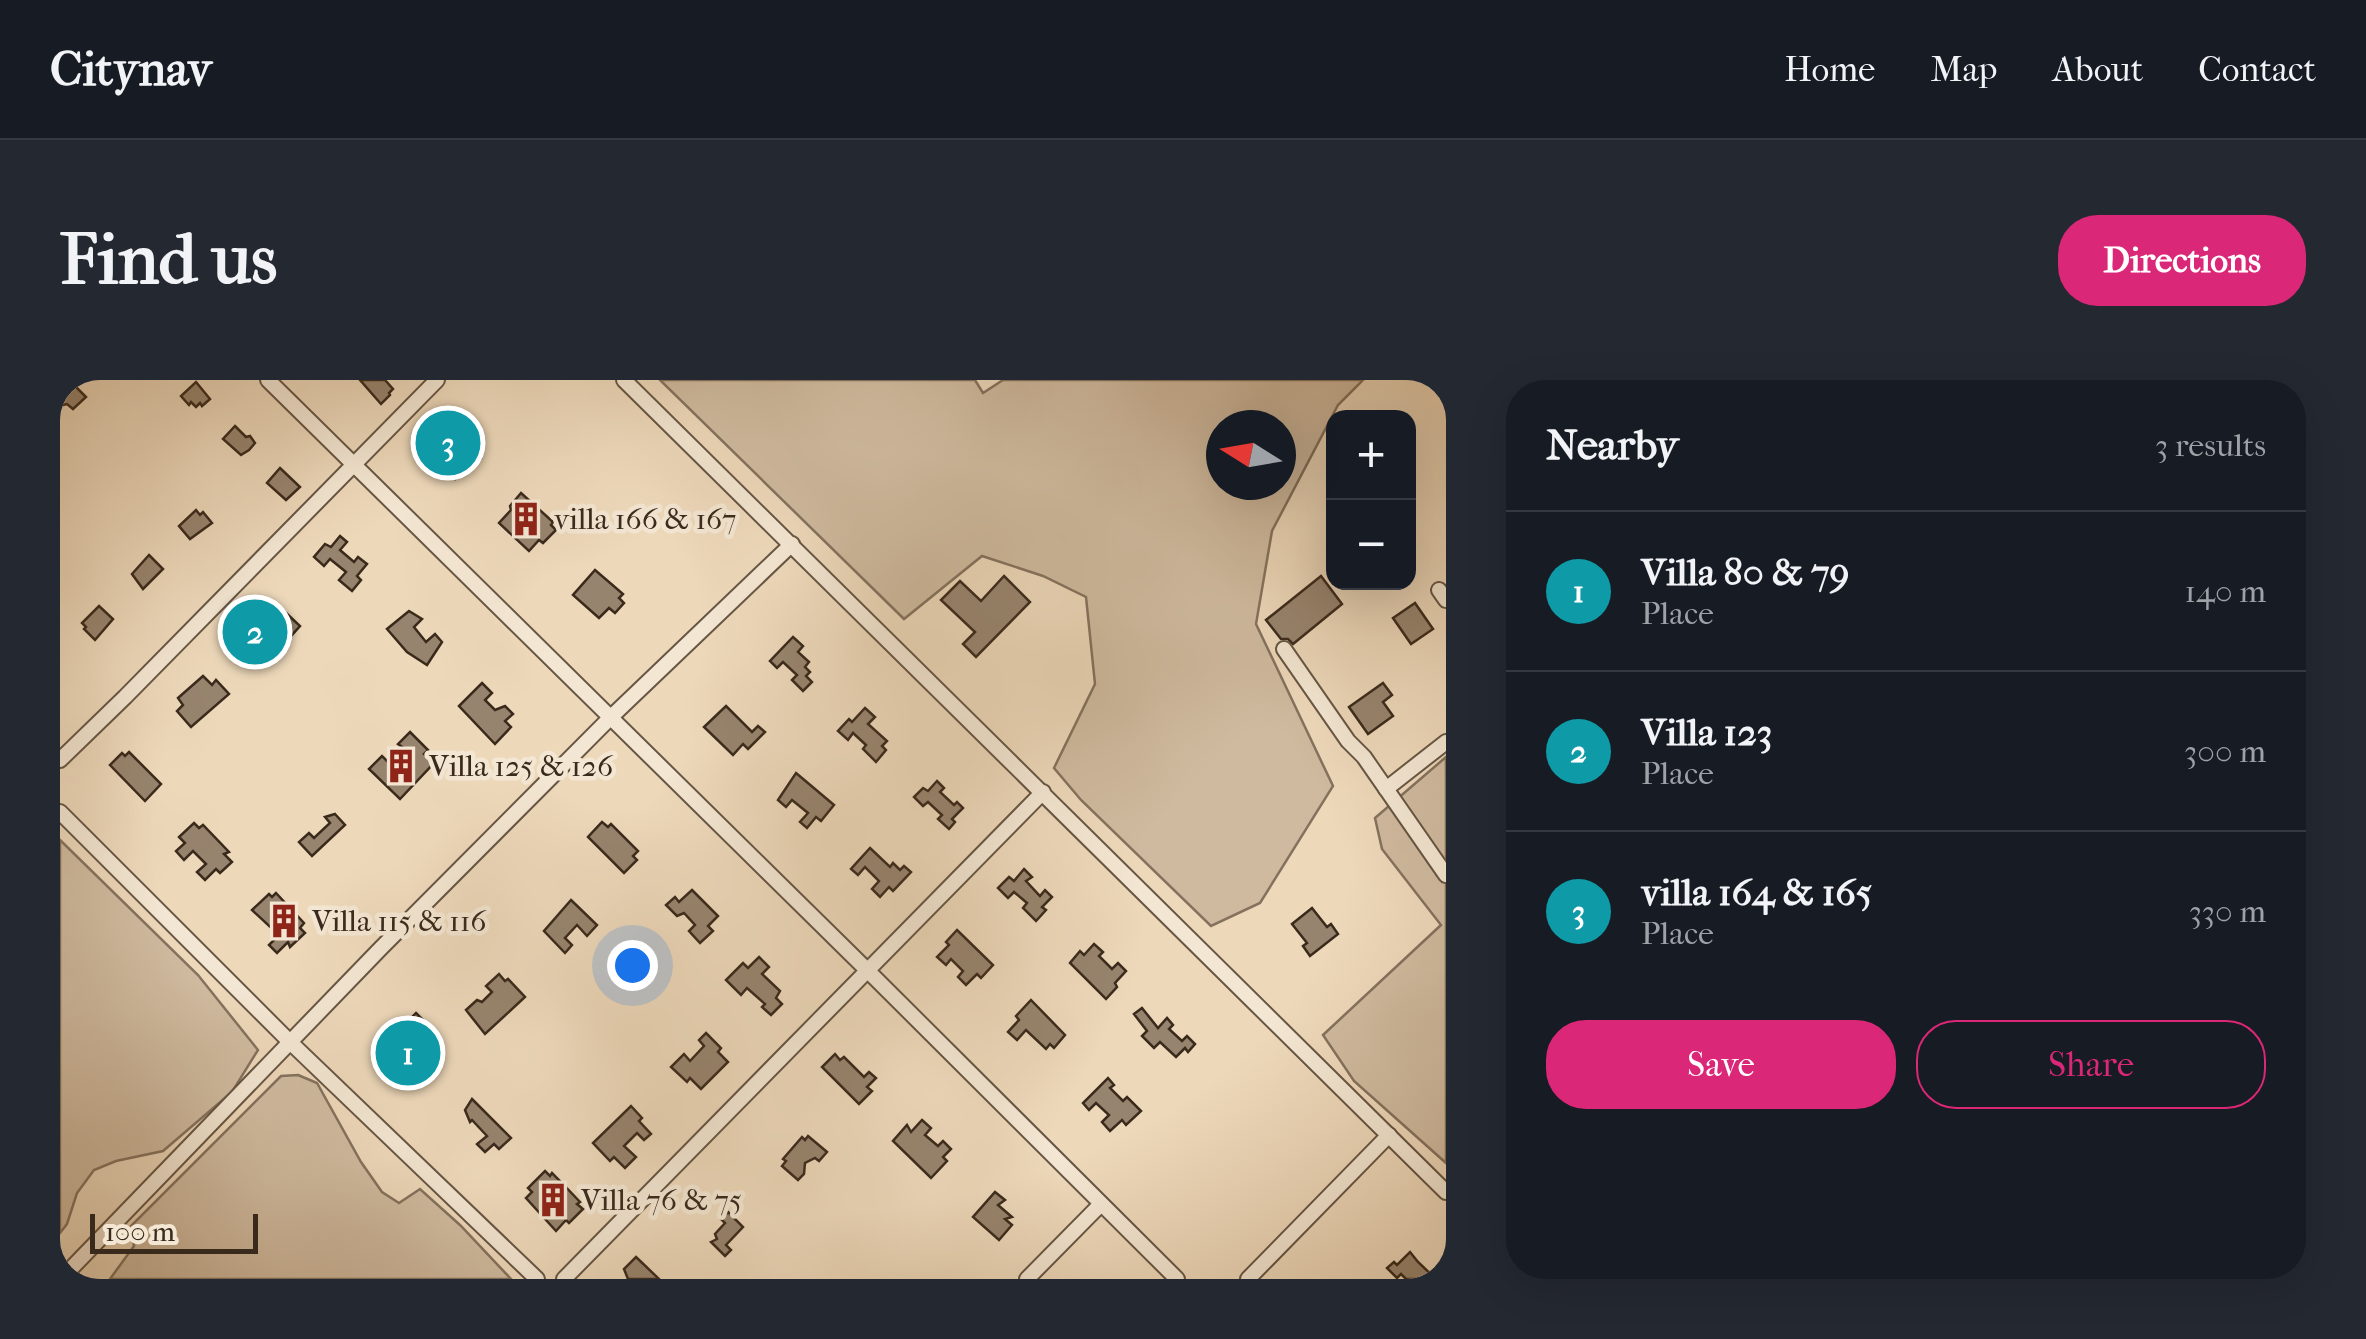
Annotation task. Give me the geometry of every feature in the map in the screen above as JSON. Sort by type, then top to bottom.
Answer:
[{"type":"street","points":[[268,380],[1177,1279]]},
{"type":"street","points":[[60,760],[438,380]]},
{"type":"street","points":[[624,380],[1446,1192]]},
{"type":"street","points":[[61,1279],[610,718],[792,544]]},
{"type":"street","points":[[1284,649],[1446,875]]},
{"type":"street","points":[[1386,789],[1446,742]]},
{"type":"street","points":[[564,1279],[1043,792]]},
{"type":"street","points":[[60,812],[290,1042],[537,1279]]},
{"type":"street","points":[[1248,1279],[1389,1135]]},
{"type":"street","points":[[1027,1279],[1100,1204]]},
{"type":"shaded area","points":[[660,380],[975,380],[983,393],[1003,380],[1363,380],[1335,410],[1326,410],[1326,428],[1296,485],[1296,410],[1206,410],[1206,500],[1288,500],[1272,531],[1256,624],[1333,786],[1260,903],[1211,926],[1081,800],[1054,768],[1095,684],[1086,597],[1043,576],[982,556],[904,619]]},
{"type":"shaded area","points":[[1446,757],[1446,1163],[1354,1081],[1323,1035],[1441,925],[1382,849],[1375,818]]},
{"type":"shaded area","points":[[60,840],[198,975],[258,1050],[232,1092],[163,1151],[94,1170],[77,1193],[60,1233]]},
{"type":"shaded area","points":[[298,1075],[317,1083],[382,1192],[399,1203],[420,1189],[511,1279],[110,1279],[134,1246],[131,1226],[281,1076]]},
{"type":"building","points":[[360,380],[385,380],[393,389],[381,404]]},
{"type":"building","points":[[71,382],[86,397],[73,409],[60,401],[60,392]]},
{"type":"building","points":[[196,382],[210,399],[196,407],[181,396]]},
{"type":"building","points":[[445,421],[460,430],[456,435],[481,458],[455,479],[423,450]]},
{"type":"building","points":[[235,426],[255,443],[241,455],[223,439]]},
{"type":"building","points":[[280,468],[300,487],[286,500],[267,483]]},
{"type":"building","name":"villa 166 & 167","points":[[521,493],[553,522],[556,530],[529,551],[499,523]]},
{"type":"building","points":[[196,510],[212,523],[190,539],[179,526]]},
{"type":"building","points":[[340,536],[347,542],[340,550],[354,562],[358,557],[367,564],[352,591],[339,580],[346,572],[330,559],[324,566],[314,557],[325,544],[331,547]]},
{"type":"building","points":[[149,555],[163,569],[143,589],[132,574]]},
{"type":"building","points":[[595,570],[623,594],[619,598],[624,603],[615,613],[609,608],[599,618],[573,595]]},
{"type":"building","points":[[1004,576],[1030,602],[976,657],[963,644],[975,632],[941,600],[960,581],[981,601]]},
{"type":"building","points":[[1321,576],[1326,590],[1332,590],[1342,604],[1293,644],[1281,639],[1266,620]]},
{"type":"building","points":[[267,602],[300,626],[260,664],[230,637]]},
{"type":"building","points":[[1415,603],[1433,629],[1411,644],[1393,618]]},
{"type":"building","points":[[99,606],[113,619],[95,640],[82,623]]},
{"type":"building","points":[[409,611],[422,619],[414,627],[426,642],[435,634],[442,642],[427,665],[407,652],[387,629]]},
{"type":"building","points":[[793,637],[803,646],[798,652],[809,662],[805,667],[810,672],[806,676],[812,682],[803,691],[792,680],[797,675],[783,662],[777,668],[770,661]]},
{"type":"building","points":[[203,676],[212,685],[216,680],[229,694],[191,727],[177,711],[183,705],[178,698]]},
{"type":"building","points":[[482,683],[492,693],[485,700],[495,710],[505,706],[513,714],[505,721],[511,727],[495,744],[459,706]]},
{"type":"building","points":[[1383,683],[1392,695],[1383,702],[1393,716],[1368,734],[1349,707]]},
{"type":"building","points":[[726,706],[752,732],[758,726],[765,732],[748,749],[743,744],[733,755],[704,727]]},
{"type":"building","points":[[865,708],[875,717],[868,724],[887,741],[882,746],[886,750],[876,762],[853,733],[848,740],[838,731]]},
{"type":"building","name":"Villa 125 & 126","points":[[410,732],[428,750],[424,754],[434,763],[400,799],[369,769],[382,756],[390,764],[405,749],[398,744]]},
{"type":"building","points":[[129,752],[161,784],[145,801],[110,765],[122,753],[125,756]]},
{"type":"building","points":[[796,773],[834,805],[821,821],[816,817],[807,828],[800,822],[808,813],[792,800],[786,807],[778,800]]},
{"type":"building","points":[[937,781],[944,788],[940,792],[963,808],[952,819],[955,822],[949,829],[938,819],[942,815],[928,802],[923,806],[914,797],[923,788],[928,791]]},
{"type":"building","points":[[335,814],[345,825],[312,856],[299,842],[309,833],[314,838],[330,823],[325,817]]},
{"type":"building","points":[[602,822],[608,827],[611,824],[638,851],[633,856],[637,860],[624,873],[588,837]]},
{"type":"building","points":[[194,823],[199,828],[203,825],[229,852],[224,854],[232,862],[220,873],[216,869],[205,880],[197,872],[206,864],[193,851],[184,860],[176,851],[185,843],[179,837]]},
{"type":"building","points":[[870,848],[890,867],[893,863],[900,870],[904,866],[911,872],[893,891],[889,887],[880,897],[872,889],[879,881],[865,867],[858,875],[851,869]]},
{"type":"building","points":[[1024,869],[1032,877],[1026,881],[1040,896],[1045,890],[1052,897],[1036,921],[1023,908],[1027,903],[1014,892],[1008,898],[998,888],[1009,877],[1014,881]]},
{"type":"building","points":[[692,890],[718,916],[708,926],[713,931],[700,943],[689,931],[695,925],[684,913],[677,916],[666,905],[675,897],[679,902]]},
{"type":"building","name":"Villa 115 & 116","points":[[276,893],[304,923],[300,928],[305,933],[277,953],[269,945],[279,935],[252,910],[269,894],[272,897]]},
{"type":"building","points":[[571,900],[597,925],[587,936],[577,925],[565,938],[572,945],[565,953],[544,931]]},
{"type":"building","points":[[1312,908],[1338,934],[1310,956],[1303,946],[1307,943],[1292,924]]},
{"type":"building","points":[[957,930],[993,965],[981,978],[977,974],[966,985],[958,977],[963,971],[951,959],[946,965],[937,957]]},
{"type":"building","points":[[1094,944],[1112,969],[1118,963],[1126,971],[1106,999],[1070,963],[1080,951],[1084,955]]},
{"type":"building","points":[[759,957],[769,967],[762,974],[780,991],[776,998],[782,1004],[771,1015],[747,988],[741,995],[726,980],[743,963],[748,968]]},
{"type":"building","points":[[499,974],[525,997],[485,1034],[466,1010],[492,992],[486,986]]},
{"type":"building","points":[[1031,1000],[1065,1035],[1054,1048],[1050,1044],[1046,1049],[1026,1030],[1017,1040],[1008,1032]]},
{"type":"building","points":[[1142,1008],[1158,1028],[1167,1018],[1173,1025],[1169,1029],[1182,1041],[1187,1036],[1195,1044],[1176,1057],[1160,1042],[1154,1048],[1142,1036],[1147,1031],[1134,1014]]},
{"type":"building","points":[[416,1013],[423,1020],[410,1040],[422,1052],[428,1048],[436,1056],[431,1059],[437,1063],[429,1078],[422,1072],[412,1083],[381,1055],[390,1046],[387,1043]]},
{"type":"building","points":[[706,1033],[728,1062],[701,1089],[671,1067],[684,1054],[690,1061],[704,1046],[699,1040]]},
{"type":"building","points":[[835,1054],[840,1060],[844,1057],[864,1077],[869,1072],[876,1078],[867,1087],[872,1091],[859,1104],[822,1067]]},
{"type":"building","points":[[1108,1078],[1114,1085],[1110,1088],[1123,1101],[1127,1097],[1141,1111],[1126,1125],[1122,1120],[1110,1131],[1102,1122],[1109,1115],[1096,1103],[1089,1110],[1083,1103]]},
{"type":"building","points":[[472,1099],[511,1138],[499,1149],[494,1144],[485,1152],[477,1144],[487,1136],[470,1122],[465,1110]]},
{"type":"building","points":[[631,1106],[651,1134],[644,1140],[637,1133],[624,1146],[636,1157],[625,1168],[614,1157],[610,1161],[593,1143]]},
{"type":"building","points":[[922,1120],[931,1128],[925,1135],[938,1146],[943,1141],[951,1149],[943,1157],[947,1161],[931,1178],[893,1141],[907,1125],[911,1132]]},
{"type":"building","points":[[808,1136],[827,1152],[819,1161],[815,1158],[805,1163],[804,1174],[798,1180],[782,1166],[786,1161],[783,1159],[802,1137],[805,1140]]},
{"type":"building","name":"Villa 76 & 75","points":[[545,1171],[550,1176],[552,1173],[583,1209],[556,1231],[526,1198],[532,1192],[528,1188]]},
{"type":"building","points":[[995,1192],[1005,1200],[998,1205],[1012,1217],[1005,1219],[1012,1225],[999,1240],[973,1217]]},
{"type":"building","points":[[728,1212],[743,1227],[726,1245],[731,1250],[725,1256],[711,1242],[717,1239],[715,1234],[725,1223],[721,1219]]},
{"type":"building","points":[[1410,1252],[1436,1279],[1406,1279],[1401,1274],[1397,1278],[1387,1268],[1394,1262],[1397,1265]]},
{"type":"building","points":[[636,1257],[659,1279],[628,1279],[624,1269]]},
{"type":"place","name":"villa 164 & 165","points":[[448,443]]},
{"type":"place","name":"villa 166 & 167","points":[[526,519]]},
{"type":"place","name":"Villa 123","points":[[255,632]]},
{"type":"place","name":"Villa 125 & 126","points":[[401,766]]},
{"type":"place","name":"Villa 115 & 116","points":[[284,921]]},
{"type":"place","name":"Villa 80 & 79","points":[[408,1053]]},
{"type":"place","name":"Villa 76 & 75","points":[[553,1200]]}]
